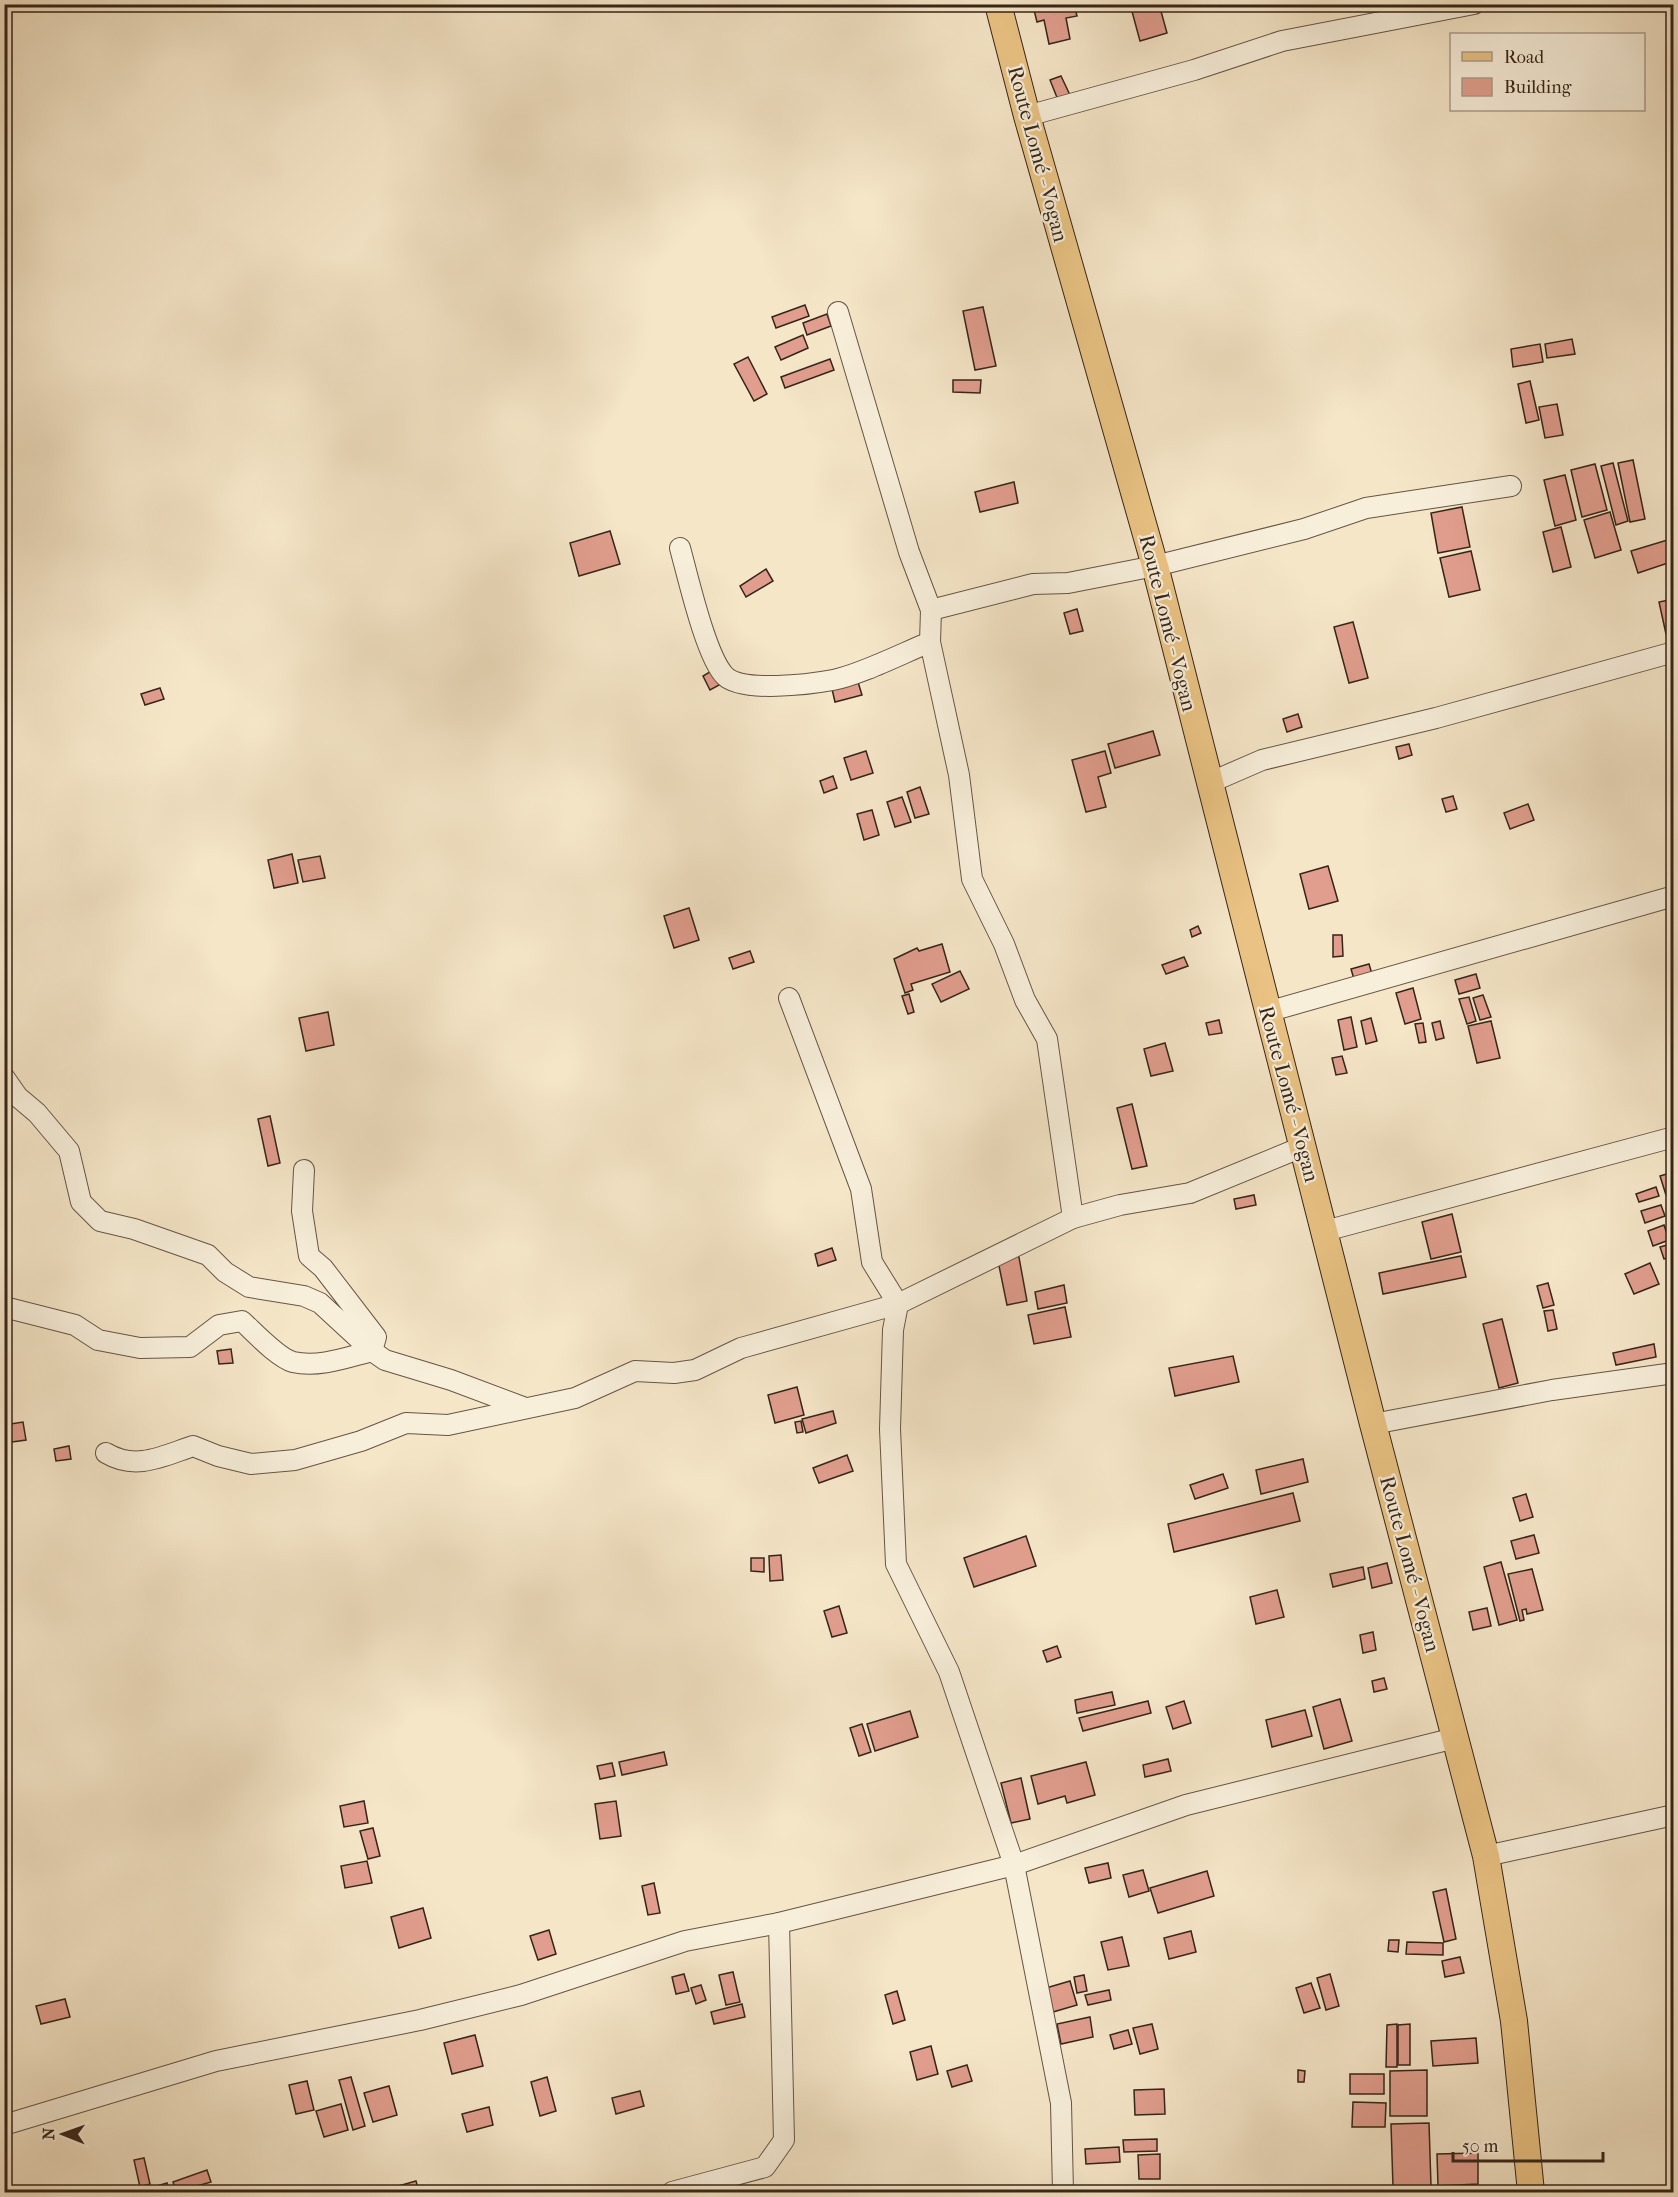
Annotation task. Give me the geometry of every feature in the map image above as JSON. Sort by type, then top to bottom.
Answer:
[{"type":"main road","name":"Route Lomé - Vogan","points":[[998,4],[1026,116],[1155,566],[1267,1012],[1485,1856],[1514,2021],[1531,2193]]},
{"type":"street","points":[[1026,116],[1194,70],[1282,41],[1474,4]]},
{"type":"street","points":[[838,312],[909,552],[931,610],[930,642],[959,775],[972,879],[1004,944],[1025,1000],[1047,1039],[1073,1218]]},
{"type":"street","points":[[931,610],[1033,584],[1068,583],[1155,566],[1304,529],[1366,508],[1511,486]]},
{"type":"street","points":[[680,548],[707,643],[725,677],[740,683],[759,687],[834,680],[930,642]]},
{"type":"street","points":[[1209,783],[1262,760],[1436,718],[1674,652]]},
{"type":"street","points":[[1267,1012],[1674,896]]},
{"type":"street","points":[[789,998],[861,1189],[872,1262],[898,1304],[893,1330],[890,1429],[896,1564],[950,1672],[1014,1865],[1061,2103],[1064,2193]]},
{"type":"street","points":[[4,1077],[18,1097],[37,1113],[69,1151],[81,1202],[100,1221],[208,1255],[225,1272],[249,1287],[304,1296],[320,1303],[355,1338],[385,1360],[523,1407]]},
{"type":"street","points":[[1325,1231],[1674,1137]]},
{"type":"street","points":[[106,1453],[121,1462],[150,1461],[193,1446],[251,1464],[295,1460],[361,1441],[406,1423],[448,1425],[523,1407],[575,1398],[635,1371],[674,1373],[695,1370],[741,1348],[898,1304],[1073,1218],[1120,1205],[1190,1193],[1302,1147]]},
{"type":"street","points":[[304,1170],[302,1211],[309,1256],[323,1268],[376,1337],[372,1351]]},
{"type":"street","points":[[4,1307],[75,1325],[99,1340],[140,1348],[190,1347],[219,1325],[242,1321],[265,1343],[292,1362],[327,1362],[372,1351]]},
{"type":"street","points":[[1373,1425],[1552,1390],[1674,1373]]},
{"type":"street","points":[[4,2125],[216,2061],[420,2020],[521,1995],[684,1941],[779,1923],[1014,1865],[1186,1805],[1455,1738]]},
{"type":"street","points":[[1485,1856],[1674,1815]]},
{"type":"street","points":[[672,2193],[765,2167],[784,2140],[779,1923]]},
{"type":"building","points":[[1074,4],[1077,16],[1066,18],[1070,39],[1049,44],[1044,20],[1037,22],[1033,6]]},
{"type":"building","points":[[1130,4],[1159,4],[1167,33],[1140,41]]},
{"type":"building","points":[[1061,76],[1070,95],[1058,100],[1050,80]]},
{"type":"building","points":[[805,305],[809,316],[776,328],[772,317]]},
{"type":"building","points":[[983,307],[996,366],[975,370],[963,311]]},
{"type":"building","points":[[827,314],[831,326],[807,335],[803,323]]},
{"type":"building","points":[[803,335],[808,348],[781,360],[775,347]]},
{"type":"building","points":[[1572,339],[1575,354],[1547,358],[1545,344]]},
{"type":"building","points":[[1540,344],[1543,362],[1513,367],[1511,349]]},
{"type":"building","points":[[748,357],[767,394],[754,401],[734,364]]},
{"type":"building","points":[[830,359],[834,370],[785,388],[781,377]]},
{"type":"building","points":[[953,380],[981,380],[980,393],[953,392]]},
{"type":"building","points":[[1530,381],[1539,420],[1526,423],[1518,384]]},
{"type":"building","points":[[1557,404],[1563,435],[1545,438],[1539,407]]},
{"type":"building","points":[[1633,460],[1645,519],[1630,522],[1618,463]]},
{"type":"building","points":[[1613,463],[1628,521],[1616,525],[1601,466]]},
{"type":"building","points":[[1595,464],[1607,510],[1582,517],[1571,470]]},
{"type":"building","points":[[1565,475],[1576,520],[1555,526],[1544,480]]},
{"type":"building","points":[[1014,482],[1018,503],[980,512],[975,492]]},
{"type":"building","points":[[1462,507],[1470,547],[1438,553],[1431,513]]},
{"type":"building","points":[[1610,512],[1621,550],[1595,558],[1584,520]]},
{"type":"building","points":[[1561,527],[1571,567],[1553,572],[1543,532]]},
{"type":"building","points":[[610,531],[620,564],[579,576],[570,543]]},
{"type":"building","points":[[1674,538],[1674,561],[1638,573],[1631,551]]},
{"type":"building","points":[[1471,551],[1480,590],[1449,597],[1440,558]]},
{"type":"building","points":[[766,569],[773,581],[746,597],[740,586]]},
{"type":"building","points":[[1674,599],[1674,633],[1666,634],[1659,602]]},
{"type":"building","points":[[1077,609],[1083,631],[1070,634],[1064,613]]},
{"type":"building","points":[[1353,622],[1368,678],[1349,683],[1334,627]]},
{"type":"building","points":[[713,670],[721,684],[710,690],[703,676]]},
{"type":"building","points":[[858,682],[862,695],[835,702],[832,689]]},
{"type":"building","points":[[160,688],[164,699],[145,705],[141,694]]},
{"type":"building","points":[[1298,714],[1302,727],[1287,732],[1283,719]]},
{"type":"building","points":[[1153,731],[1160,755],[1115,768],[1108,744]]},
{"type":"building","points":[[1409,744],[1412,755],[1399,759],[1396,747]]},
{"type":"building","points":[[866,751],[873,773],[851,780],[844,758]]},
{"type":"building","points":[[1105,751],[1111,773],[1098,777],[1106,807],[1086,812],[1072,760]]},
{"type":"building","points":[[833,776],[837,788],[824,793],[820,781]]},
{"type":"building","points":[[920,787],[929,814],[915,818],[907,792]]},
{"type":"building","points":[[1453,796],[1457,809],[1446,812],[1442,799]]},
{"type":"building","points":[[902,797],[911,822],[895,827],[887,802]]},
{"type":"building","points":[[1528,804],[1534,820],[1510,829],[1504,813]]},
{"type":"building","points":[[872,810],[879,835],[864,840],[857,814]]},
{"type":"building","points":[[292,854],[298,883],[274,888],[268,860]]},
{"type":"building","points":[[320,856],[325,878],[303,882],[298,860]]},
{"type":"building","points":[[1328,866],[1338,901],[1309,909],[1300,874]]},
{"type":"building","points":[[689,908],[699,940],[674,948],[664,916]]},
{"type":"building","points":[[1198,926],[1201,933],[1192,937],[1190,930]]},
{"type":"building","points":[[1333,935],[1342,935],[1343,956],[1333,957]]},
{"type":"building","points":[[942,944],[950,972],[911,984],[913,990],[905,993],[894,959],[917,948],[919,951]]},
{"type":"building","points":[[750,951],[754,962],[733,969],[729,958]]},
{"type":"building","points":[[1184,957],[1188,966],[1166,974],[1162,965]]},
{"type":"building","points":[[1369,964],[1372,974],[1354,979],[1351,969]]},
{"type":"building","points":[[960,971],[969,989],[941,1002],[932,984]]},
{"type":"building","points":[[1476,974],[1480,988],[1459,994],[1455,980]]},
{"type":"building","points":[[1413,988],[1421,1019],[1405,1024],[1396,993]]},
{"type":"building","points":[[909,994],[914,1012],[908,1014],[902,996]]},
{"type":"building","points":[[1483,995],[1491,1017],[1480,1020],[1473,998]]},
{"type":"building","points":[[1469,997],[1476,1021],[1467,1024],[1459,999]]},
{"type":"building","points":[[328,1012],[334,1045],[306,1051],[299,1018]]},
{"type":"building","points":[[1351,1017],[1357,1047],[1344,1050],[1338,1020]]},
{"type":"building","points":[[1371,1018],[1377,1041],[1366,1044],[1361,1021]]},
{"type":"building","points":[[1219,1020],[1222,1033],[1209,1035],[1206,1023]]},
{"type":"building","points":[[1440,1021],[1444,1038],[1436,1040],[1432,1023]]},
{"type":"building","points":[[1491,1021],[1500,1058],[1477,1063],[1468,1026]]},
{"type":"building","points":[[1423,1023],[1426,1042],[1419,1043],[1415,1024]]},
{"type":"building","points":[[1165,1043],[1173,1071],[1151,1076],[1144,1049]]},
{"type":"building","points":[[1342,1056],[1347,1073],[1336,1075],[1332,1058]]},
{"type":"building","points":[[1132,1104],[1147,1166],[1132,1169],[1117,1108]]},
{"type":"building","points":[[270,1116],[280,1163],[268,1166],[258,1119]]},
{"type":"building","points":[[1673,1172],[1674,1192],[1666,1195],[1660,1176]]},
{"type":"building","points":[[1656,1187],[1659,1196],[1639,1202],[1636,1194]]},
{"type":"building","points":[[1254,1195],[1256,1205],[1236,1209],[1234,1199]]},
{"type":"building","points":[[1661,1205],[1665,1216],[1645,1223],[1641,1211]]},
{"type":"building","points":[[1452,1214],[1461,1252],[1431,1259],[1422,1222]]},
{"type":"building","points":[[1664,1225],[1669,1240],[1653,1246],[1648,1231]]},
{"type":"building","points":[[1674,1243],[1674,1257],[1664,1259],[1660,1247]]},
{"type":"building","points":[[832,1248],[836,1260],[818,1266],[815,1254]]},
{"type":"building","points":[[1018,1252],[1027,1301],[1007,1305],[997,1256]]},
{"type":"building","points":[[1461,1256],[1466,1277],[1383,1294],[1379,1273]]},
{"type":"building","points":[[1650,1263],[1659,1284],[1634,1294],[1625,1274]]},
{"type":"building","points":[[1548,1283],[1554,1305],[1543,1308],[1537,1286]]},
{"type":"building","points":[[1064,1285],[1067,1303],[1038,1309],[1035,1292]]},
{"type":"building","points":[[1065,1307],[1071,1337],[1034,1344],[1028,1315]]},
{"type":"building","points":[[1553,1310],[1557,1329],[1548,1331],[1544,1311]]},
{"type":"building","points":[[1502,1319],[1518,1383],[1499,1388],[1483,1324]]},
{"type":"building","points":[[1654,1344],[1656,1357],[1616,1365],[1613,1353]]},
{"type":"building","points":[[231,1349],[233,1363],[219,1364],[217,1351]]},
{"type":"building","points":[[1233,1356],[1239,1382],[1175,1396],[1169,1368]]},
{"type":"building","points":[[797,1387],[804,1415],[775,1423],[768,1395]]},
{"type":"building","points":[[833,1411],[836,1423],[806,1433],[802,1419]]},
{"type":"building","points":[[801,1421],[803,1432],[797,1433],[795,1422]]},
{"type":"building","points":[[23,1422],[26,1440],[5,1443],[4,1425]]},
{"type":"building","points":[[69,1446],[71,1459],[56,1461],[54,1449]]},
{"type":"building","points":[[847,1455],[853,1471],[819,1483],[813,1468]]},
{"type":"building","points":[[1303,1459],[1308,1482],[1261,1494],[1256,1470]]},
{"type":"building","points":[[1223,1474],[1228,1488],[1195,1499],[1190,1485]]},
{"type":"building","points":[[1293,1493],[1300,1521],[1174,1552],[1168,1524]]},
{"type":"building","points":[[1526,1494],[1533,1517],[1520,1521],[1513,1498]]},
{"type":"building","points":[[1534,1535],[1539,1553],[1516,1559],[1511,1541]]},
{"type":"building","points":[[1026,1536],[1036,1566],[974,1587],[964,1558]]},
{"type":"building","points":[[781,1555],[783,1580],[770,1581],[769,1556]]},
{"type":"building","points":[[751,1558],[764,1558],[764,1572],[751,1571]]},
{"type":"building","points":[[1501,1562],[1517,1620],[1499,1625],[1484,1567]]},
{"type":"building","points":[[1387,1563],[1392,1583],[1372,1588],[1368,1568]]},
{"type":"building","points":[[1363,1567],[1365,1579],[1333,1587],[1330,1574]]},
{"type":"building","points":[[1532,1569],[1543,1610],[1527,1614],[1526,1609],[1522,1610],[1524,1620],[1520,1621],[1508,1574]]},
{"type":"building","points":[[1277,1590],[1284,1617],[1256,1624],[1250,1597]]},
{"type":"building","points":[[839,1606],[847,1633],[832,1637],[824,1611]]},
{"type":"building","points":[[1487,1608],[1491,1626],[1473,1630],[1469,1612]]},
{"type":"building","points":[[1373,1632],[1376,1650],[1363,1653],[1360,1635]]},
{"type":"building","points":[[1057,1646],[1061,1657],[1047,1662],[1043,1651]]},
{"type":"building","points":[[1384,1678],[1387,1689],[1374,1692],[1372,1681]]},
{"type":"building","points":[[1112,1692],[1115,1705],[1077,1713],[1075,1700]]},
{"type":"building","points":[[1340,1699],[1352,1741],[1324,1749],[1313,1707]]},
{"type":"building","points":[[1148,1701],[1151,1713],[1083,1731],[1079,1718]]},
{"type":"building","points":[[1184,1701],[1191,1723],[1173,1729],[1166,1707]]},
{"type":"building","points":[[1305,1710],[1312,1736],[1272,1747],[1266,1720]]},
{"type":"building","points":[[910,1711],[918,1737],[875,1751],[867,1724]]},
{"type":"building","points":[[862,1724],[871,1752],[859,1756],[850,1728]]},
{"type":"building","points":[[664,1752],[667,1765],[622,1775],[619,1762]]},
{"type":"building","points":[[1168,1759],[1171,1771],[1145,1777],[1143,1765]]},
{"type":"building","points":[[1086,1762],[1095,1795],[1067,1803],[1065,1796],[1038,1804],[1031,1776]]},
{"type":"building","points":[[612,1763],[615,1776],[600,1779],[597,1766]]},
{"type":"building","points":[[1021,1778],[1030,1819],[1011,1823],[1001,1783]]},
{"type":"building","points":[[364,1801],[368,1823],[344,1827],[340,1806]]},
{"type":"building","points":[[616,1801],[621,1836],[600,1839],[595,1804]]},
{"type":"building","points":[[373,1828],[380,1856],[368,1859],[360,1831]]},
{"type":"building","points":[[367,1861],[372,1883],[345,1888],[341,1866]]},
{"type":"building","points":[[1108,1863],[1111,1878],[1089,1883],[1085,1868]]},
{"type":"building","points":[[1143,1870],[1149,1891],[1129,1897],[1123,1875]]},
{"type":"building","points":[[1207,1871],[1214,1896],[1158,1913],[1150,1888]]},
{"type":"building","points":[[654,1883],[660,1913],[648,1915],[642,1886]]},
{"type":"building","points":[[1446,1889],[1456,1939],[1444,1942],[1433,1892]]},
{"type":"building","points":[[423,1908],[431,1938],[399,1948],[391,1917]]},
{"type":"building","points":[[549,1930],[556,1954],[538,1960],[530,1936]]},
{"type":"building","points":[[1191,1931],[1196,1952],[1169,1959],[1164,1938]]},
{"type":"building","points":[[1122,1937],[1129,1966],[1108,1970],[1101,1942]]},
{"type":"building","points":[[1389,1940],[1399,1940],[1398,1952],[1388,1951]]},
{"type":"building","points":[[1407,1942],[1443,1943],[1443,1955],[1406,1954]]},
{"type":"building","points":[[1460,1957],[1464,1973],[1445,1977],[1442,1961]]},
{"type":"building","points":[[733,1972],[740,2002],[726,2005],[719,1975]]},
{"type":"building","points":[[684,1974],[689,1991],[676,1994],[672,1977]]},
{"type":"building","points":[[1330,1974],[1339,2006],[1326,2010],[1317,1978]]},
{"type":"building","points":[[1084,1975],[1087,1991],[1077,1993],[1074,1977]]},
{"type":"building","points":[[1070,1981],[1077,2005],[1053,2012],[1046,1988]]},
{"type":"building","points":[[1311,1983],[1320,2008],[1304,2013],[1296,1988]]},
{"type":"building","points":[[701,1985],[706,2000],[696,2004],[691,1988]]},
{"type":"building","points":[[1109,1990],[1111,2000],[1088,2005],[1085,1995]]},
{"type":"building","points":[[897,1991],[905,2020],[893,2024],[885,1995]]},
{"type":"building","points":[[65,1999],[70,2017],[41,2024],[36,2006]]},
{"type":"building","points":[[742,2004],[745,2017],[714,2024],[711,2012]]},
{"type":"building","points":[[1090,2017],[1093,2037],[1061,2044],[1057,2024]]},
{"type":"building","points":[[1152,2024],[1158,2049],[1140,2054],[1133,2028]]},
{"type":"building","points":[[1397,2024],[1397,2067],[1386,2067],[1387,2025]]},
{"type":"building","points":[[1410,2024],[1410,2065],[1398,2065],[1398,2025]]},
{"type":"building","points":[[1128,2030],[1132,2044],[1114,2049],[1110,2035]]},
{"type":"building","points":[[475,2035],[483,2066],[452,2074],[444,2043]]},
{"type":"building","points":[[1476,2038],[1478,2063],[1433,2066],[1431,2041]]},
{"type":"building","points":[[931,2046],[938,2074],[917,2080],[910,2052]]},
{"type":"building","points":[[967,2065],[972,2081],[952,2087],[947,2071]]},
{"type":"building","points":[[1298,2070],[1305,2071],[1304,2082],[1298,2082]]},
{"type":"building","points":[[1427,2070],[1427,2116],[1390,2116],[1390,2071]]},
{"type":"building","points":[[1350,2074],[1384,2074],[1384,2094],[1350,2094]]},
{"type":"building","points":[[351,2077],[365,2126],[353,2130],[339,2080]]},
{"type":"building","points":[[547,2077],[556,2111],[540,2116],[531,2082]]},
{"type":"building","points":[[307,2081],[314,2110],[296,2114],[289,2085]]},
{"type":"building","points":[[389,2086],[397,2115],[373,2122],[364,2093]]},
{"type":"building","points":[[1164,2089],[1165,2114],[1135,2115],[1134,2090]]},
{"type":"building","points":[[640,2091],[644,2106],[616,2114],[612,2098]]},
{"type":"building","points":[[1353,2102],[1386,2103],[1385,2127],[1352,2127]]},
{"type":"building","points":[[341,2104],[348,2130],[324,2137],[316,2111]]},
{"type":"building","points":[[489,2107],[493,2125],[467,2132],[462,2114]]},
{"type":"building","points":[[1429,2123],[1431,2186],[1393,2187],[1391,2124]]},
{"type":"building","points":[[1157,2139],[1157,2151],[1124,2152],[1123,2140]]},
{"type":"building","points":[[1119,2147],[1120,2162],[1086,2164],[1085,2149]]},
{"type":"building","points":[[1478,2153],[1478,2184],[1438,2186],[1437,2154]]},
{"type":"building","points":[[1160,2154],[1160,2179],[1139,2179],[1138,2155]]},
{"type":"building","points":[[144,2158],[150,2184],[140,2187],[134,2160]]},
{"type":"building","points":[[207,2170],[211,2182],[176,2192],[173,2182]]},
{"type":"building","points":[[416,2181],[419,2192],[384,2192],[384,2190]]},
{"type":"building","points":[[167,2183],[170,2192],[140,2191]]}]
